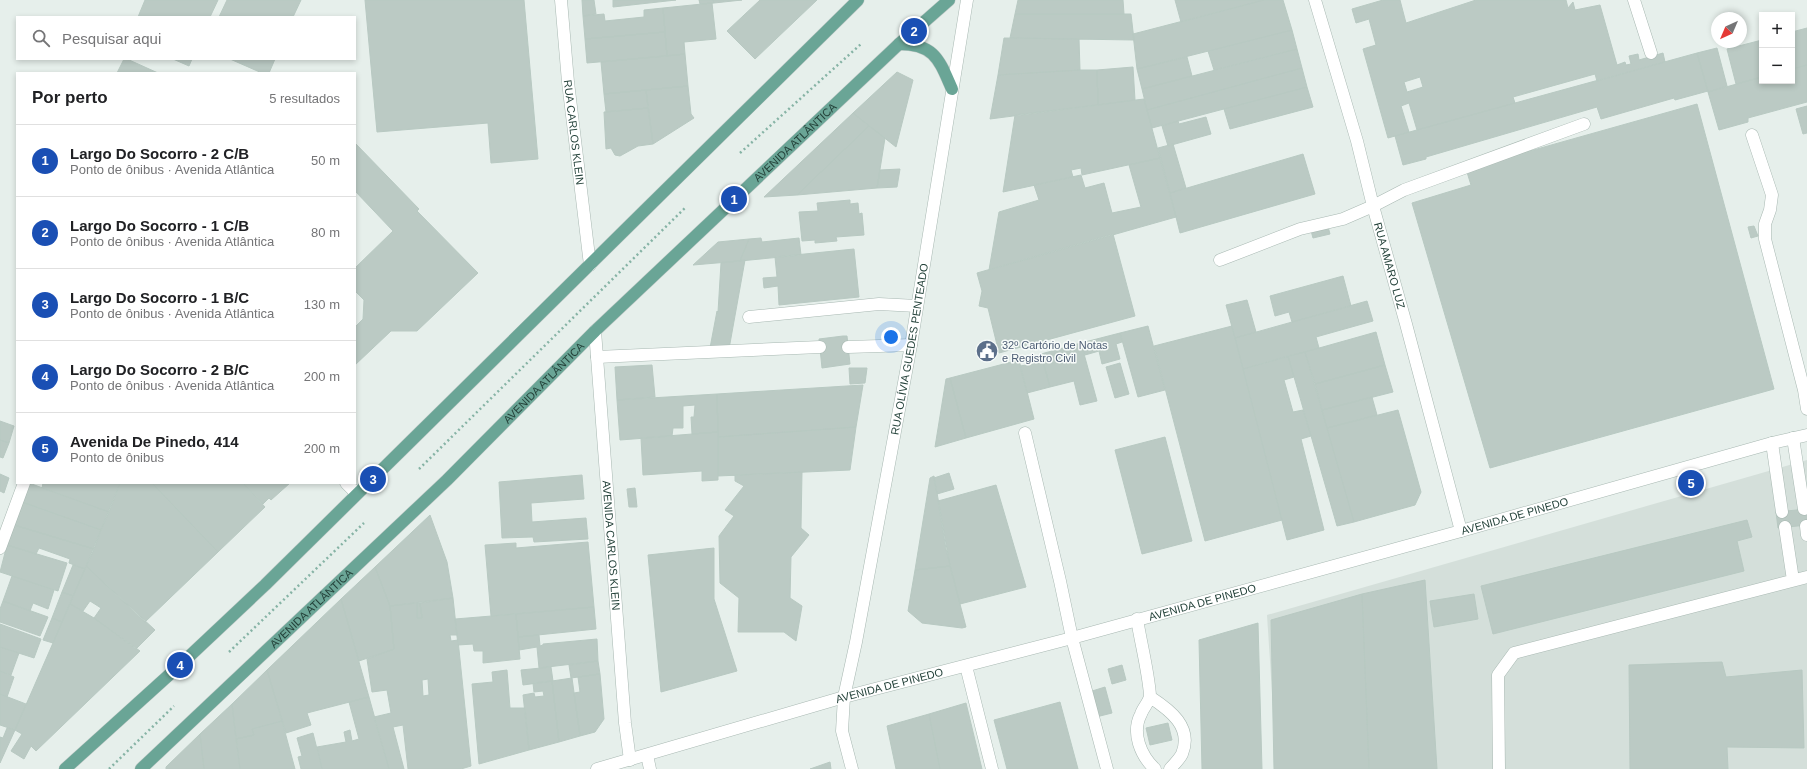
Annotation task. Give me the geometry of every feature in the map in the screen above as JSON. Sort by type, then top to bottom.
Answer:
[{"type":"main road","points":[[65,769],[180,665],[265,585],[858,0]]},
{"type":"main road","name":"AVENIDA ATLÂNTICA","points":[[141,769],[448,480],[595,331],[899,44],[949,0]]},
{"type":"main road","points":[[899,44],[918,45],[932,53],[944,72],[952,89]]},
{"type":"street","name":"RUA CARLOS KLEIN","points":[[561,0],[568,82],[590,265]]},
{"type":"street","name":"RUA OLÍVIA GUEDES PENTEADO","points":[[852,769],[842,730],[844,697],[856,642],[911,346],[967,0]]},
{"type":"street","name":"RUA AMARO LUZ","points":[[1315,0],[1357,141],[1373,206],[1462,531]]},
{"type":"street","points":[[1634,0],[1650,53]]},
{"type":"street","points":[[1220,260],[1300,229],[1342,219],[1373,206],[1404,190],[1584,124]]},
{"type":"street","points":[[1752,135],[1772,195],[1770,210],[1765,224],[1765,238],[1804,390],[1807,409]]},
{"type":"street","points":[[749,317],[879,304],[917,306]]},
{"type":"street","name":"AVENIDA CARLOS KLEIN","points":[[595,331],[625,723],[630,760]]},
{"type":"street","points":[[848,347],[911,346]]},
{"type":"street","points":[[597,357],[820,348]]},
{"type":"street","points":[[1025,433],[1072,638],[1107,769]]},
{"type":"street","name":"AVENIDA DE PINEDO","points":[[597,769],[844,697],[1072,638],[1462,531],[1772,443],[1807,435]]},
{"type":"street","points":[[1793,438],[1804,509]]},
{"type":"street","points":[[1772,443],[1782,512]]},
{"type":"street","points":[[0,548],[24,484]]},
{"type":"street","points":[[347,484],[357,494]]},
{"type":"street","points":[[1785,527],[1793,580]]},
{"type":"street","points":[[1499,769],[1498,675],[1514,653],[1807,577]]},
{"type":"street","points":[[1137,619],[1150,697],[1140,716],[1137,728],[1139,746],[1148,762],[1156,769]]},
{"type":"street","points":[[966,666],[992,769]]},
{"type":"street","points":[[1150,697],[1167,708],[1177,717],[1182,730],[1185,743],[1181,756],[1170,769]]},
{"type":"street","points":[[647,755],[650,769]]},
{"type":"path","points":[[740,153],[861,44]]},
{"type":"path","points":[[419,469],[686,207]]},
{"type":"path","points":[[229,652],[364,523]]},
{"type":"path","points":[[265,585],[300,619]]},
{"type":"path","points":[[109,769],[174,706]]},
{"type":"shaded area","points":[[1807,460],[1807,769],[1277,769],[1267,615]]},
{"type":"building","points":[[145,0],[218,0],[210,16],[138,16]]},
{"type":"building","points":[[227,0],[301,0],[293,16],[219,16]]},
{"type":"building","points":[[365,0],[524,0],[538,159],[491,163],[488,123],[377,132]]},
{"type":"building","points":[[582,0],[594,0],[596,14],[583,16]]},
{"type":"building","points":[[613,0],[676,0],[613,7]]},
{"type":"building","points":[[699,0],[713,0],[714,3],[700,4]]},
{"type":"building","points":[[713,0],[742,0],[714,3]]},
{"type":"building","points":[[760,0],[817,0],[755,59],[727,31]]},
{"type":"building","points":[[1018,0],[1123,0],[1124,14],[1015,14]]},
{"type":"building","points":[[1175,0],[1264,0],[1181,22]]},
{"type":"building","points":[[1264,0],[1283,0],[1292,30],[1137,69],[1133,34]]},
{"type":"building","points":[[1383,0],[1400,0],[1406,23],[1476,0],[1566,0],[1568,8],[1573,2],[1575,10],[1600,5],[1617,65],[1625,62],[1626,65],[1631,64],[1629,56],[1638,54],[1639,60],[1663,53],[1665,62],[1597,81],[1595,74],[1513,97],[1515,103],[1417,130],[1409,103],[1401,106],[1409,132],[1388,138],[1363,49],[1376,45],[1369,19],[1356,23],[1352,9]],"holes":[[[1420,77],[1423,87],[1407,92],[1404,82]]]},
{"type":"building","points":[[712,3],[716,39],[684,42],[685,54],[667,56],[663,8]]},
{"type":"building","points":[[663,8],[665,32],[585,39],[583,16],[604,14],[605,21],[644,17],[644,10]]},
{"type":"building","points":[[1015,14],[1131,14],[1134,40],[1010,38]]},
{"type":"building","points":[[1807,28],[1807,65],[1795,68],[1795,48],[1795,31]]},
{"type":"building","points":[[1292,30],[1297,49],[1214,70],[1208,51]]},
{"type":"building","points":[[665,32],[667,56],[587,63],[585,39]]},
{"type":"building","points":[[1004,38],[1079,39],[1080,70],[998,75]]},
{"type":"building","points":[[1759,41],[1759,78],[1736,84],[1727,49],[1747,48],[1747,44]]},
{"type":"building","points":[[1717,48],[1727,86],[1708,92],[1697,53]]},
{"type":"building","points":[[1297,49],[1302,68],[1147,110],[1142,89]]},
{"type":"building","points":[[1697,53],[1708,91],[1675,100],[1674,98],[1601,119],[1597,107],[1403,165],[1395,136]]},
{"type":"building","points":[[685,54],[688,86],[604,94],[601,62]]},
{"type":"building","points":[[1187,57],[1192,76],[1142,89],[1137,69]]},
{"type":"building","points":[[124,60],[129,60],[156,72],[118,72]]},
{"type":"building","points":[[175,60],[192,60],[189,66]]},
{"type":"building","points":[[232,60],[275,60],[269,72],[260,72]]},
{"type":"building","points":[[1807,65],[1807,102],[1748,118],[1748,122],[1719,130],[1708,92],[1759,78],[1759,84],[1795,84],[1795,68]]},
{"type":"building","points":[[1133,67],[1135,100],[1098,105],[1097,70]]},
{"type":"building","points":[[1302,68],[1307,87],[1152,128],[1147,110]]},
{"type":"building","points":[[1097,70],[1098,105],[990,119],[998,75]]},
{"type":"building","points":[[897,72],[913,80],[896,147],[853,113]]},
{"type":"building","points":[[688,86],[691,114],[694,118],[653,144],[646,90]]},
{"type":"building","points":[[1307,87],[1313,107],[1230,129],[1224,109]]},
{"type":"building","points":[[646,90],[648,108],[606,112],[604,94]]},
{"type":"building","points":[[1144,99],[1160,158],[1082,175],[1081,168],[1071,170],[1073,177],[1003,192],[1015,115]]},
{"type":"building","points":[[1697,104],[1774,389],[1490,468],[1412,203],[1471,185],[1466,169]]},
{"type":"building","points":[[1807,106],[1807,133],[1803,134],[1796,109]]},
{"type":"building","points":[[648,108],[653,144],[638,146],[620,156],[615,155],[611,148],[606,149],[604,112]]},
{"type":"building","points":[[853,113],[869,126],[797,195],[764,197]]},
{"type":"building","points":[[1206,117],[1211,134],[1168,146],[1162,126],[1178,121],[1179,124]]},
{"type":"building","points":[[869,126],[885,138],[877,188],[797,195]]},
{"type":"building","points":[[356,144],[419,209],[417,211],[478,273],[417,331],[391,331],[356,364],[356,326],[363,319],[364,300],[356,292],[356,267],[393,231],[356,192]]},
{"type":"building","points":[[1173,144],[1186,188],[1170,193],[1158,148]]},
{"type":"building","points":[[1303,154],[1315,194],[1180,233],[1170,193]]},
{"type":"building","points":[[1160,158],[1176,217],[989,270],[999,212],[1039,200],[1034,185],[1081,175],[1085,188],[1104,183],[1112,213],[1141,207],[1129,165]]},
{"type":"building","points":[[900,169],[897,187],[877,188],[880,170]]},
{"type":"building","points":[[850,200],[850,204],[858,203],[859,214],[862,213],[864,235],[836,237],[837,241],[815,243],[815,240],[802,241],[799,212],[818,211],[817,203]]},
{"type":"building","points":[[1327,223],[1330,234],[1313,238],[1310,227]]},
{"type":"building","points":[[1754,226],[1758,236],[1751,238],[1748,227]]},
{"type":"building","points":[[1113,234],[1135,316],[999,353],[988,308],[979,306],[982,291],[977,273]]},
{"type":"building","points":[[761,238],[762,242],[799,238],[801,255],[740,261],[749,239]]},
{"type":"building","points":[[749,239],[740,261],[693,265],[718,242]]},
{"type":"building","points":[[854,249],[859,297],[779,305],[778,286],[764,288],[763,278],[777,277],[775,257]]},
{"type":"building","points":[[745,260],[729,349],[710,348],[717,311],[718,312],[721,263]]},
{"type":"building","points":[[1343,276],[1351,306],[1292,322],[1289,312],[1275,316],[1270,296]]},
{"type":"building","points":[[1247,300],[1256,332],[1235,338],[1226,305]]},
{"type":"building","points":[[1367,301],[1373,321],[1316,337],[1319,348],[1243,369],[1235,338]]},
{"type":"building","points":[[1148,326],[1165,390],[1138,397],[1120,333]]},
{"type":"building","points":[[1232,326],[1282,520],[1205,541],[1154,346]]},
{"type":"building","points":[[1376,332],[1385,365],[1315,384],[1305,352]]},
{"type":"building","points":[[1120,333],[1122,342],[1116,344],[1120,359],[1102,364],[1099,351],[1085,355],[1081,343]]},
{"type":"building","points":[[847,336],[850,364],[822,368],[819,339]]},
{"type":"building","points":[[1081,343],[1097,401],[1080,405],[1074,381],[1050,387],[1041,354]]},
{"type":"building","points":[[1305,352],[1354,522],[1337,526],[1288,356]]},
{"type":"building","points":[[1288,356],[1294,377],[1284,380],[1293,412],[1303,410],[1311,436],[1301,439],[1324,530],[1287,540],[1243,369]]},
{"type":"building","points":[[1042,358],[1050,387],[1027,393],[1020,366],[1033,364],[1033,360]]},
{"type":"building","points":[[1019,360],[1034,419],[966,438],[950,378]]},
{"type":"building","points":[[1120,363],[1129,394],[1115,398],[1106,367]]},
{"type":"building","points":[[652,365],[655,397],[617,400],[615,367]]},
{"type":"building","points":[[1385,365],[1393,392],[1322,410],[1315,384]]},
{"type":"building","points":[[849,368],[867,368],[865,383],[850,384]]},
{"type":"building","points":[[950,378],[966,438],[935,447],[946,379]]},
{"type":"building","points":[[863,385],[856,427],[718,437],[717,394]]},
{"type":"building","points":[[717,394],[718,432],[692,434],[691,417],[694,417],[695,405],[683,406],[683,428],[673,428],[672,436],[620,440],[617,400]]},
{"type":"building","points":[[1372,397],[1377,415],[1327,428],[1322,410]]},
{"type":"building","points":[[1398,410],[1421,492],[1415,505],[1354,522],[1327,428]]},
{"type":"building","points":[[0,421],[14,426],[9,443],[0,440]]},
{"type":"building","points":[[856,427],[850,470],[718,476],[718,437]]},
{"type":"building","points":[[718,432],[718,480],[702,481],[702,471],[643,475],[641,438]]},
{"type":"building","points":[[1165,437],[1192,541],[1142,554],[1115,450]]},
{"type":"building","points":[[0,440],[9,443],[3,458],[0,457]]},
{"type":"building","points":[[802,472],[801,528],[809,535],[791,557],[790,598],[802,606],[796,641],[784,632],[738,632],[739,598],[720,583],[719,536],[734,516],[725,510],[744,486],[735,481],[735,475]]},
{"type":"building","points":[[949,473],[954,489],[937,494],[934,478]]},
{"type":"building","points":[[0,474],[9,478],[4,493],[0,491]]},
{"type":"building","points":[[582,475],[584,499],[531,503],[532,522],[586,518],[588,539],[534,542],[533,537],[502,538],[499,482]]},
{"type":"building","points":[[934,476],[950,566],[915,570],[930,478]]},
{"type":"building","points":[[29,484],[32,484],[109,512],[101,530],[22,502]]},
{"type":"building","points":[[43,484],[120,484],[109,512],[42,488]]},
{"type":"building","points":[[120,484],[153,484],[218,552],[145,622],[86,566]]},
{"type":"building","points":[[153,484],[244,484],[265,507],[218,552]]},
{"type":"building","points":[[244,484],[289,484],[271,500],[269,498],[263,504]]},
{"type":"building","points":[[996,485],[1026,587],[960,604],[946,549],[938,501]]},
{"type":"building","points":[[635,488],[637,507],[629,507],[627,489]]},
{"type":"building","points":[[22,502],[101,530],[94,549],[14,525]]},
{"type":"building","points":[[1807,509],[1807,525],[1778,528],[1776,512]]},
{"type":"building","points":[[430,515],[447,562],[453,598],[390,606],[375,567]]},
{"type":"building","points":[[1747,520],[1752,537],[1737,541],[1744,571],[1493,634],[1481,586]]},
{"type":"building","points":[[14,525],[94,549],[85,569],[69,563],[70,559],[39,548],[36,554],[7,545]]},
{"type":"building","points":[[588,542],[594,607],[491,616],[485,545],[516,543],[516,548]]},
{"type":"building","points":[[7,545],[67,563],[58,591],[0,572]]},
{"type":"building","points":[[714,548],[714,599],[737,671],[661,692],[648,555]]},
{"type":"building","points":[[73,565],[85,569],[73,596],[62,592]]},
{"type":"building","points":[[86,566],[155,630],[136,649],[94,618],[101,608],[90,601],[83,611],[70,604]]},
{"type":"building","points":[[950,566],[966,627],[962,628],[922,623],[908,611],[915,570]]},
{"type":"building","points":[[375,567],[390,606],[394,649],[359,661],[341,599]]},
{"type":"building","points":[[12,576],[54,590],[48,609],[33,603],[30,611],[3,601]]},
{"type":"building","points":[[1425,580],[1437,769],[1369,769],[1362,594]]},
{"type":"building","points":[[62,592],[73,596],[62,622],[52,618]]},
{"type":"building","points":[[1362,594],[1369,769],[1274,769],[1271,620]]},
{"type":"building","points":[[1474,594],[1478,619],[1434,627],[1430,601]]},
{"type":"building","points":[[453,598],[457,635],[450,635],[451,641],[458,640],[471,766],[461,769],[408,769],[403,725],[393,727],[404,769],[389,769],[374,717],[391,713],[387,690],[372,692],[367,659],[394,649],[390,606],[417,603],[417,618],[422,618],[420,603]],"holes":[[[428,679],[429,695],[423,696],[422,680]]]},
{"type":"building","points":[[341,599],[369,697],[307,713],[311,725],[286,733],[267,670]]},
{"type":"building","points":[[3,601],[48,617],[40,636],[0,622],[0,609]]},
{"type":"building","points":[[417,603],[420,603],[422,618],[417,618]]},
{"type":"building","points":[[70,604],[94,618],[140,651],[36,751],[31,746],[24,759],[11,751],[22,734],[15,730]]},
{"type":"building","points":[[594,607],[596,629],[518,637],[516,614]]},
{"type":"building","points":[[516,614],[520,659],[483,663],[483,651],[474,651],[473,644],[458,645],[455,619]]},
{"type":"building","points":[[52,618],[62,622],[53,643],[43,640]]},
{"type":"building","points":[[1258,623],[1262,769],[1202,769],[1199,640]]},
{"type":"building","points":[[0,624],[41,639],[34,658],[0,647]]},
{"type":"building","points":[[539,635],[540,646],[543,644],[597,639],[598,661],[539,668],[537,647],[519,650],[518,637]]},
{"type":"building","points":[[0,647],[19,653],[11,675],[0,671]]},
{"type":"building","points":[[598,661],[600,674],[571,678],[569,665]]},
{"type":"building","points":[[1722,662],[1726,677],[1802,670],[1804,748],[1727,747],[1728,769],[1630,769],[1629,665]]},
{"type":"building","points":[[1122,665],[1126,680],[1112,684],[1108,669]]},
{"type":"building","points":[[551,667],[553,681],[523,685],[521,670]]},
{"type":"building","points":[[267,670],[282,721],[252,729],[254,735],[236,739],[232,704]]},
{"type":"building","points":[[507,670],[510,708],[525,708],[529,750],[479,764],[472,684],[493,682],[492,672]]},
{"type":"building","points":[[0,671],[14,677],[7,697],[0,694]]},
{"type":"building","points":[[600,674],[604,719],[595,732],[580,736],[574,693],[580,692],[578,677]]},
{"type":"building","points":[[572,678],[580,736],[559,742],[552,681]]},
{"type":"building","points":[[552,681],[559,742],[529,750],[523,695],[534,693],[535,697],[544,696],[543,691],[534,692],[533,683]]},
{"type":"building","points":[[1105,687],[1112,713],[1096,717],[1089,692]]},
{"type":"building","points":[[0,694],[26,704],[15,730],[0,725]]},
{"type":"building","points":[[369,697],[389,769],[322,769],[317,747],[346,742],[344,732],[350,730],[352,741],[359,739],[349,702]]},
{"type":"building","points":[[1060,702],[1078,769],[1007,769],[994,720]]},
{"type":"building","points":[[966,703],[982,769],[940,769],[929,714]]},
{"type":"building","points":[[232,704],[240,769],[204,769],[200,734]]},
{"type":"building","points":[[929,714],[940,769],[896,769],[887,726]]},
{"type":"building","points":[[282,721],[295,769],[240,769],[236,739],[254,735],[252,729]]},
{"type":"building","points":[[1168,723],[1172,740],[1150,745],[1146,728]]},
{"type":"building","points":[[7,728],[15,730],[0,763],[0,737],[3,738]]},
{"type":"building","points":[[313,733],[322,769],[301,769],[298,757],[302,756],[297,738]]},
{"type":"building","points":[[200,734],[204,769],[166,769],[166,767]]},
{"type":"building","points":[[830,762],[831,769],[810,769]]},
{"type":"place","name":"Largo Do Socorro - 1 C/B","points":[[914,31]]},
{"type":"place","name":"Largo Do Socorro - 2 C/B","points":[[734,199]]},
{"type":"place","name":"32º Cartório de Notas e Registro Civil","points":[[987,351]]},
{"type":"place","name":"Largo Do Socorro - 1 B/C","points":[[373,479]]},
{"type":"place","name":"Avenida De Pinedo, 414","points":[[1691,483]]},
{"type":"place","name":"Largo Do Socorro - 2 B/C","points":[[180,665]]}]
